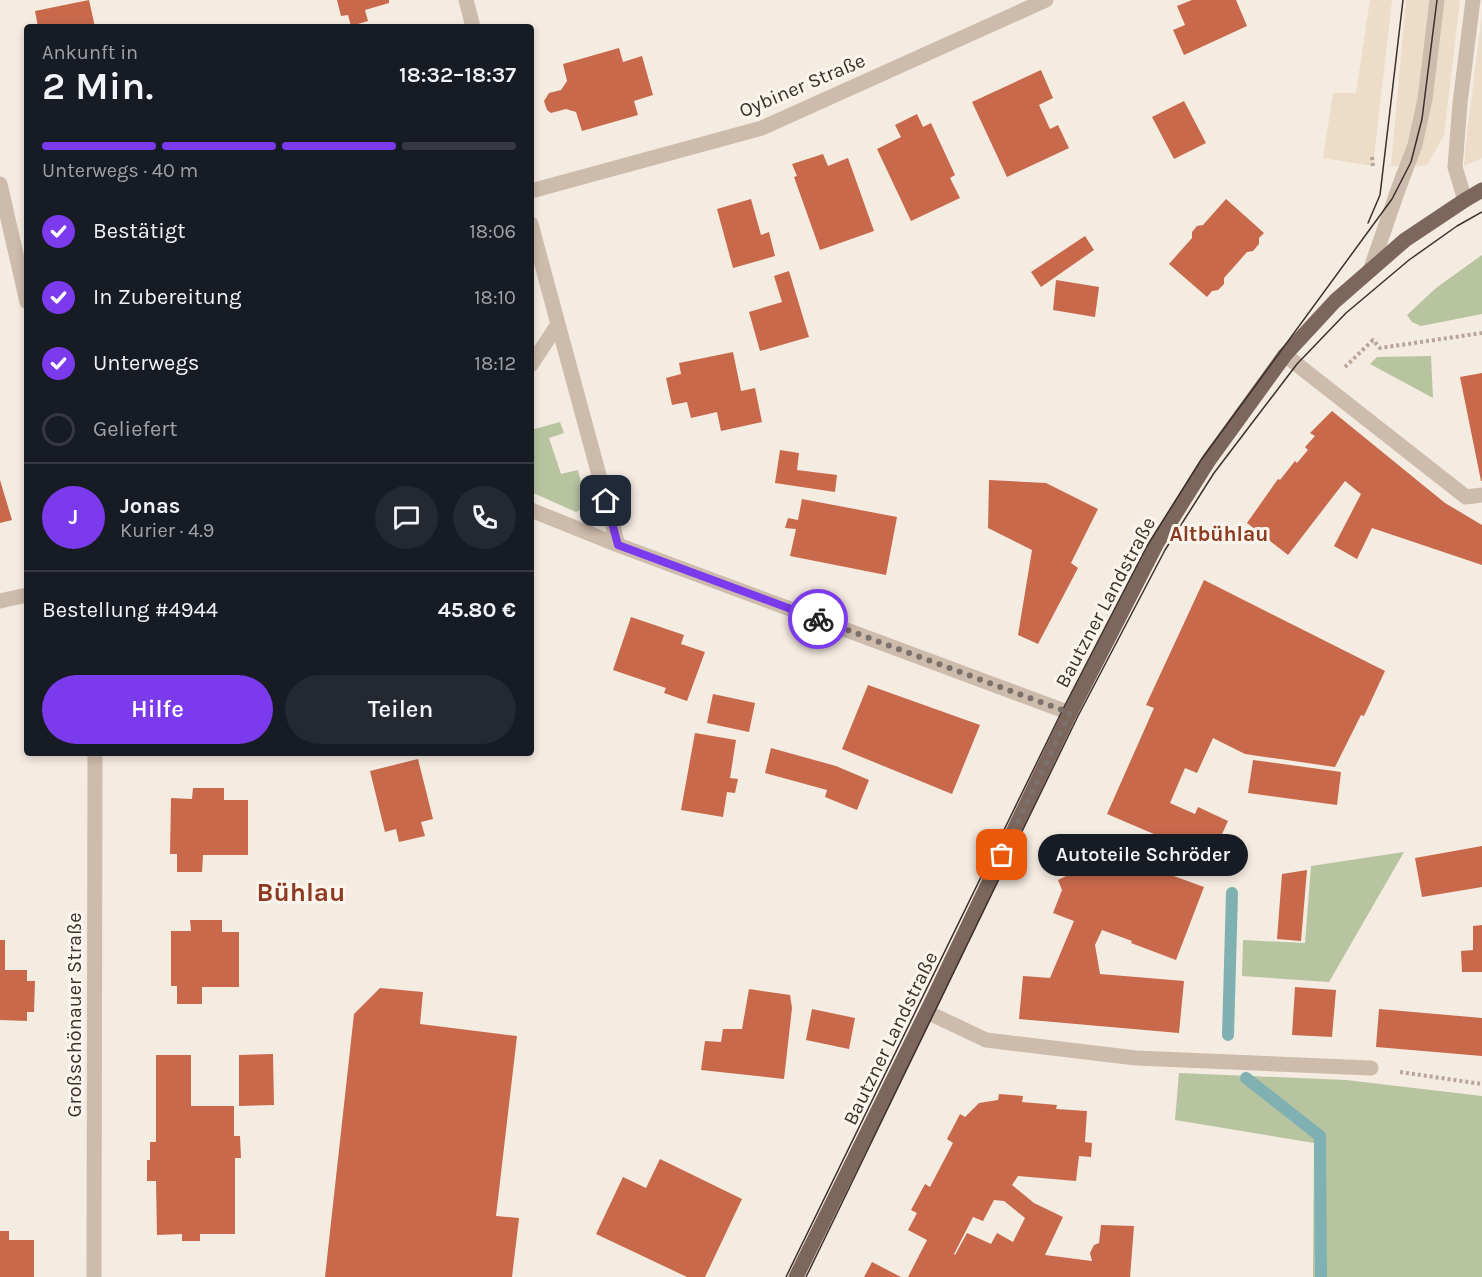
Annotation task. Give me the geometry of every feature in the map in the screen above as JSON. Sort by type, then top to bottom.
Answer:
[{"type":"main road","name":"Bautzner Landstraße","points":[[796,1277],[927,1012],[1070,713],[1157,543],[1209,460],[1285,355],[1335,301],[1405,240],[1482,190]]},
{"type":"street","points":[[465,0],[473,24]]},
{"type":"street","name":"Oybiner Straße","points":[[534,190],[762,128],[1046,0]]},
{"type":"street","points":[[1371,268],[1415,145],[1425,99],[1437,0]]},
{"type":"street","points":[[1465,200],[1455,167],[1460,103],[1473,0]]},
{"type":"street","points":[[0,184],[24,289]]},
{"type":"street","points":[[534,235],[618,545]]},
{"type":"street","points":[[534,360],[558,324]]},
{"type":"street","points":[[1285,355],[1466,497],[1482,495]]},
{"type":"street","points":[[534,511],[618,545],[1070,713]]},
{"type":"street","points":[[0,601],[24,596]]},
{"type":"street","name":"Großschönauer Straße","points":[[94,1277],[95,756]]},
{"type":"street","points":[[927,1012],[986,1040],[998,1042],[1137,1058],[1371,1068]]},
{"type":"path","points":[[1373,340],[1380,348],[1482,333]]},
{"type":"path","points":[[1371,1068],[1482,1084]]},
{"type":"green space","points":[[1482,255],[1482,314],[1421,326],[1412,322],[1407,315],[1436,288]]},
{"type":"green space","points":[[1431,356],[1433,398],[1370,364],[1377,357]]},
{"type":"green space","points":[[560,422],[564,433],[549,438],[561,474],[578,470],[587,507],[576,512],[534,493],[534,429]]},
{"type":"green space","points":[[1404,852],[1329,982],[1242,976],[1243,940],[1305,943],[1311,866]]},
{"type":"green space","points":[[1179,1073],[1346,1080],[1482,1096],[1482,1277],[1313,1277],[1314,1143],[1175,1120]]},
{"type":"shaded area","points":[[1370,0],[1392,0],[1373,166],[1323,158],[1333,93],[1356,93]]},
{"type":"shaded area","points":[[1406,0],[1430,0],[1414,133],[1403,166],[1391,166]]},
{"type":"shaded area","points":[[1443,0],[1460,0],[1444,135],[1427,165],[1415,166],[1426,128]]},
{"type":"shaded area","points":[[1482,14],[1482,158],[1464,166],[1466,142]]},
{"type":"building","points":[[89,0],[94,24],[37,24],[35,11]]},
{"type":"building","points":[[337,0],[389,0],[389,3],[365,10],[368,21],[350,24],[348,15],[341,16]]},
{"type":"building","points":[[1192,0],[1236,0],[1247,26],[1184,55],[1173,30],[1185,25],[1177,6]]},
{"type":"building","points":[[619,48],[623,62],[642,56],[653,95],[634,101],[638,115],[582,131],[576,112],[566,109],[551,113],[547,110],[544,101],[549,93],[561,90],[567,81],[563,64]]},
{"type":"building","points":[[1041,70],[1053,98],[1039,105],[1050,129],[1058,125],[1069,148],[1007,177],[972,102]]},
{"type":"building","points":[[1184,101],[1206,143],[1174,159],[1152,117]]},
{"type":"building","points":[[917,114],[923,127],[931,123],[955,175],[950,178],[960,198],[911,221],[877,149],[901,137],[895,125]]},
{"type":"building","points":[[823,154],[828,166],[848,158],[874,231],[820,250],[794,177],[797,176],[792,164]]},
{"type":"building","points":[[751,199],[761,235],[769,232],[775,256],[733,268],[717,209]]},
{"type":"building","points":[[1226,199],[1264,233],[1253,251],[1247,252],[1224,278],[1224,284],[1207,297],[1169,264],[1192,238],[1192,232],[1197,226],[1203,225]]},
{"type":"building","points":[[1085,236],[1094,250],[1041,287],[1031,272]]},
{"type":"building","points":[[789,271],[809,337],[760,351],[749,312],[782,302],[774,276]]},
{"type":"building","points":[[1056,280],[1099,287],[1095,317],[1053,310]]},
{"type":"building","points":[[733,352],[741,391],[755,388],[762,422],[721,431],[717,412],[691,418],[687,402],[672,405],[666,378],[681,374],[679,363]]},
{"type":"building","points":[[1482,373],[1482,481],[1481,481],[1460,377]]},
{"type":"building","points":[[1332,411],[1445,503],[1482,525],[1482,565],[1372,528],[1357,559],[1334,546],[1361,494],[1345,481],[1288,555],[1247,523],[1278,479],[1280,480],[1295,461],[1297,463],[1308,450],[1305,447],[1315,436],[1310,433]]},
{"type":"building","points":[[780,450],[799,453],[797,470],[837,475],[835,492],[775,483]]},
{"type":"building","points":[[0,480],[12,520],[0,523]]},
{"type":"building","points":[[989,480],[1046,483],[1098,509],[1071,563],[1078,568],[1038,644],[1018,635],[1032,550],[988,528]]},
{"type":"building","points":[[802,499],[897,517],[886,575],[790,556],[796,529],[785,528],[788,518],[798,520]]},
{"type":"building","points":[[1204,580],[1385,671],[1364,716],[1361,715],[1335,767],[1245,754],[1213,738],[1197,773],[1185,768],[1170,803],[1195,814],[1198,807],[1228,821],[1212,856],[1183,843],[1182,846],[1107,814],[1154,708],[1146,705]]},
{"type":"building","points":[[631,617],[684,635],[681,644],[705,652],[687,701],[664,693],[666,688],[613,670]]},
{"type":"building","points":[[868,685],[980,725],[952,794],[842,749]]},
{"type":"building","points":[[713,694],[755,703],[749,732],[707,723]]},
{"type":"building","points":[[695,733],[736,740],[730,778],[738,779],[735,793],[727,792],[723,817],[681,810]]},
{"type":"building","points":[[771,748],[836,766],[869,780],[857,810],[825,797],[827,790],[765,773]]},
{"type":"building","points":[[418,759],[433,819],[421,822],[425,836],[399,842],[396,829],[385,832],[370,771]]},
{"type":"building","points":[[1253,760],[1341,772],[1337,805],[1248,793]]},
{"type":"building","points":[[193,788],[224,788],[224,800],[248,800],[248,855],[203,855],[202,872],[177,872],[177,854],[170,854],[171,798],[192,799]]},
{"type":"building","points":[[1080,842],[1156,874],[1157,870],[1204,887],[1176,960],[1102,930],[1095,945],[1100,974],[1184,981],[1179,1033],[1019,1019],[1023,976],[1050,978],[1074,921],[1053,913],[1062,890],[1058,880],[1068,875]]},
{"type":"building","points":[[1482,846],[1482,887],[1422,897],[1415,858]]},
{"type":"building","points":[[1307,870],[1301,941],[1277,939],[1282,874]]},
{"type":"building","points":[[190,920],[222,920],[222,932],[239,932],[239,987],[202,987],[202,1004],[177,1004],[177,986],[171,986],[171,931],[191,931]]},
{"type":"building","points":[[1482,925],[1482,972],[1462,972],[1461,951],[1473,950],[1473,926]]},
{"type":"building","points":[[0,940],[5,940],[5,970],[27,970],[27,981],[35,981],[34,1012],[27,1012],[27,1021],[0,1020]]},
{"type":"building","points":[[1295,987],[1336,990],[1332,1037],[1292,1035]]},
{"type":"building","points":[[380,988],[423,992],[420,1024],[517,1036],[496,1216],[519,1218],[512,1277],[325,1277],[354,1014]]},
{"type":"building","points":[[749,989],[790,995],[792,1008],[784,1079],[701,1070],[705,1041],[721,1042],[723,1029],[742,1029]]},
{"type":"building","points":[[812,1009],[855,1018],[849,1049],[806,1040]]},
{"type":"building","points":[[1379,1009],[1482,1018],[1482,1056],[1376,1047]]},
{"type":"building","points":[[273,1054],[274,1105],[239,1106],[239,1055]]},
{"type":"building","points":[[156,1055],[191,1055],[191,1106],[234,1106],[234,1136],[240,1136],[241,1158],[235,1158],[235,1234],[200,1234],[200,1241],[182,1241],[182,1234],[157,1235],[156,1181],[147,1181],[150,1142],[156,1142]]},
{"type":"building","points":[[999,1094],[1023,1096],[1022,1102],[1057,1105],[1056,1109],[1087,1111],[1085,1142],[1092,1143],[1091,1157],[1079,1156],[1076,1181],[1018,1176],[1012,1185],[1034,1203],[1063,1217],[1045,1255],[1092,1261],[1090,1253],[1094,1245],[1099,1243],[1101,1225],[1134,1226],[1130,1277],[908,1277],[927,1240],[908,1230],[917,1213],[911,1210],[925,1184],[930,1187],[953,1143],[947,1139],[960,1114],[965,1117],[979,1103],[998,1100]],"holes":[[[994,1200],[1004,1201],[1025,1218],[1013,1242],[997,1233],[991,1244],[967,1233],[955,1255],[973,1217],[983,1221]]]},
{"type":"building","points":[[660,1159],[742,1199],[705,1277],[687,1277],[596,1234],[623,1177],[646,1188]]},
{"type":"building","points":[[0,1231],[9,1231],[9,1240],[34,1240],[34,1277],[0,1277]]},
{"type":"building","points":[[872,1262],[901,1277],[864,1277]]},
{"type":"waterway","points":[[1228,1035],[1232,893]]},
{"type":"waterway","points":[[1246,1078],[1320,1136],[1321,1277]]},
{"type":"tram line","points":[[1368,223],[1380,195],[1403,0]]},
{"type":"tram line","points":[[786,1277],[1062,711],[1147,546],[1201,460],[1392,199],[1411,162],[1422,119],[1437,0]]},
{"type":"tram line","points":[[806,1277],[1078,716],[1165,550],[1214,473],[1297,364],[1346,313],[1409,260],[1457,226],[1482,212]]},
{"type":"way so far","points":[[818,619],[1070,713],[1002,855]]},
{"type":"place","name":"Autoteile Schröder","points":[[1002,855]]},
{"type":"district","name":"Altbühlau","points":[[1219,534]]},
{"type":"district","name":"Bühlau","points":[[301,892]]},
{"type":"route","points":[[606,501],[618,545],[818,619]]}]
